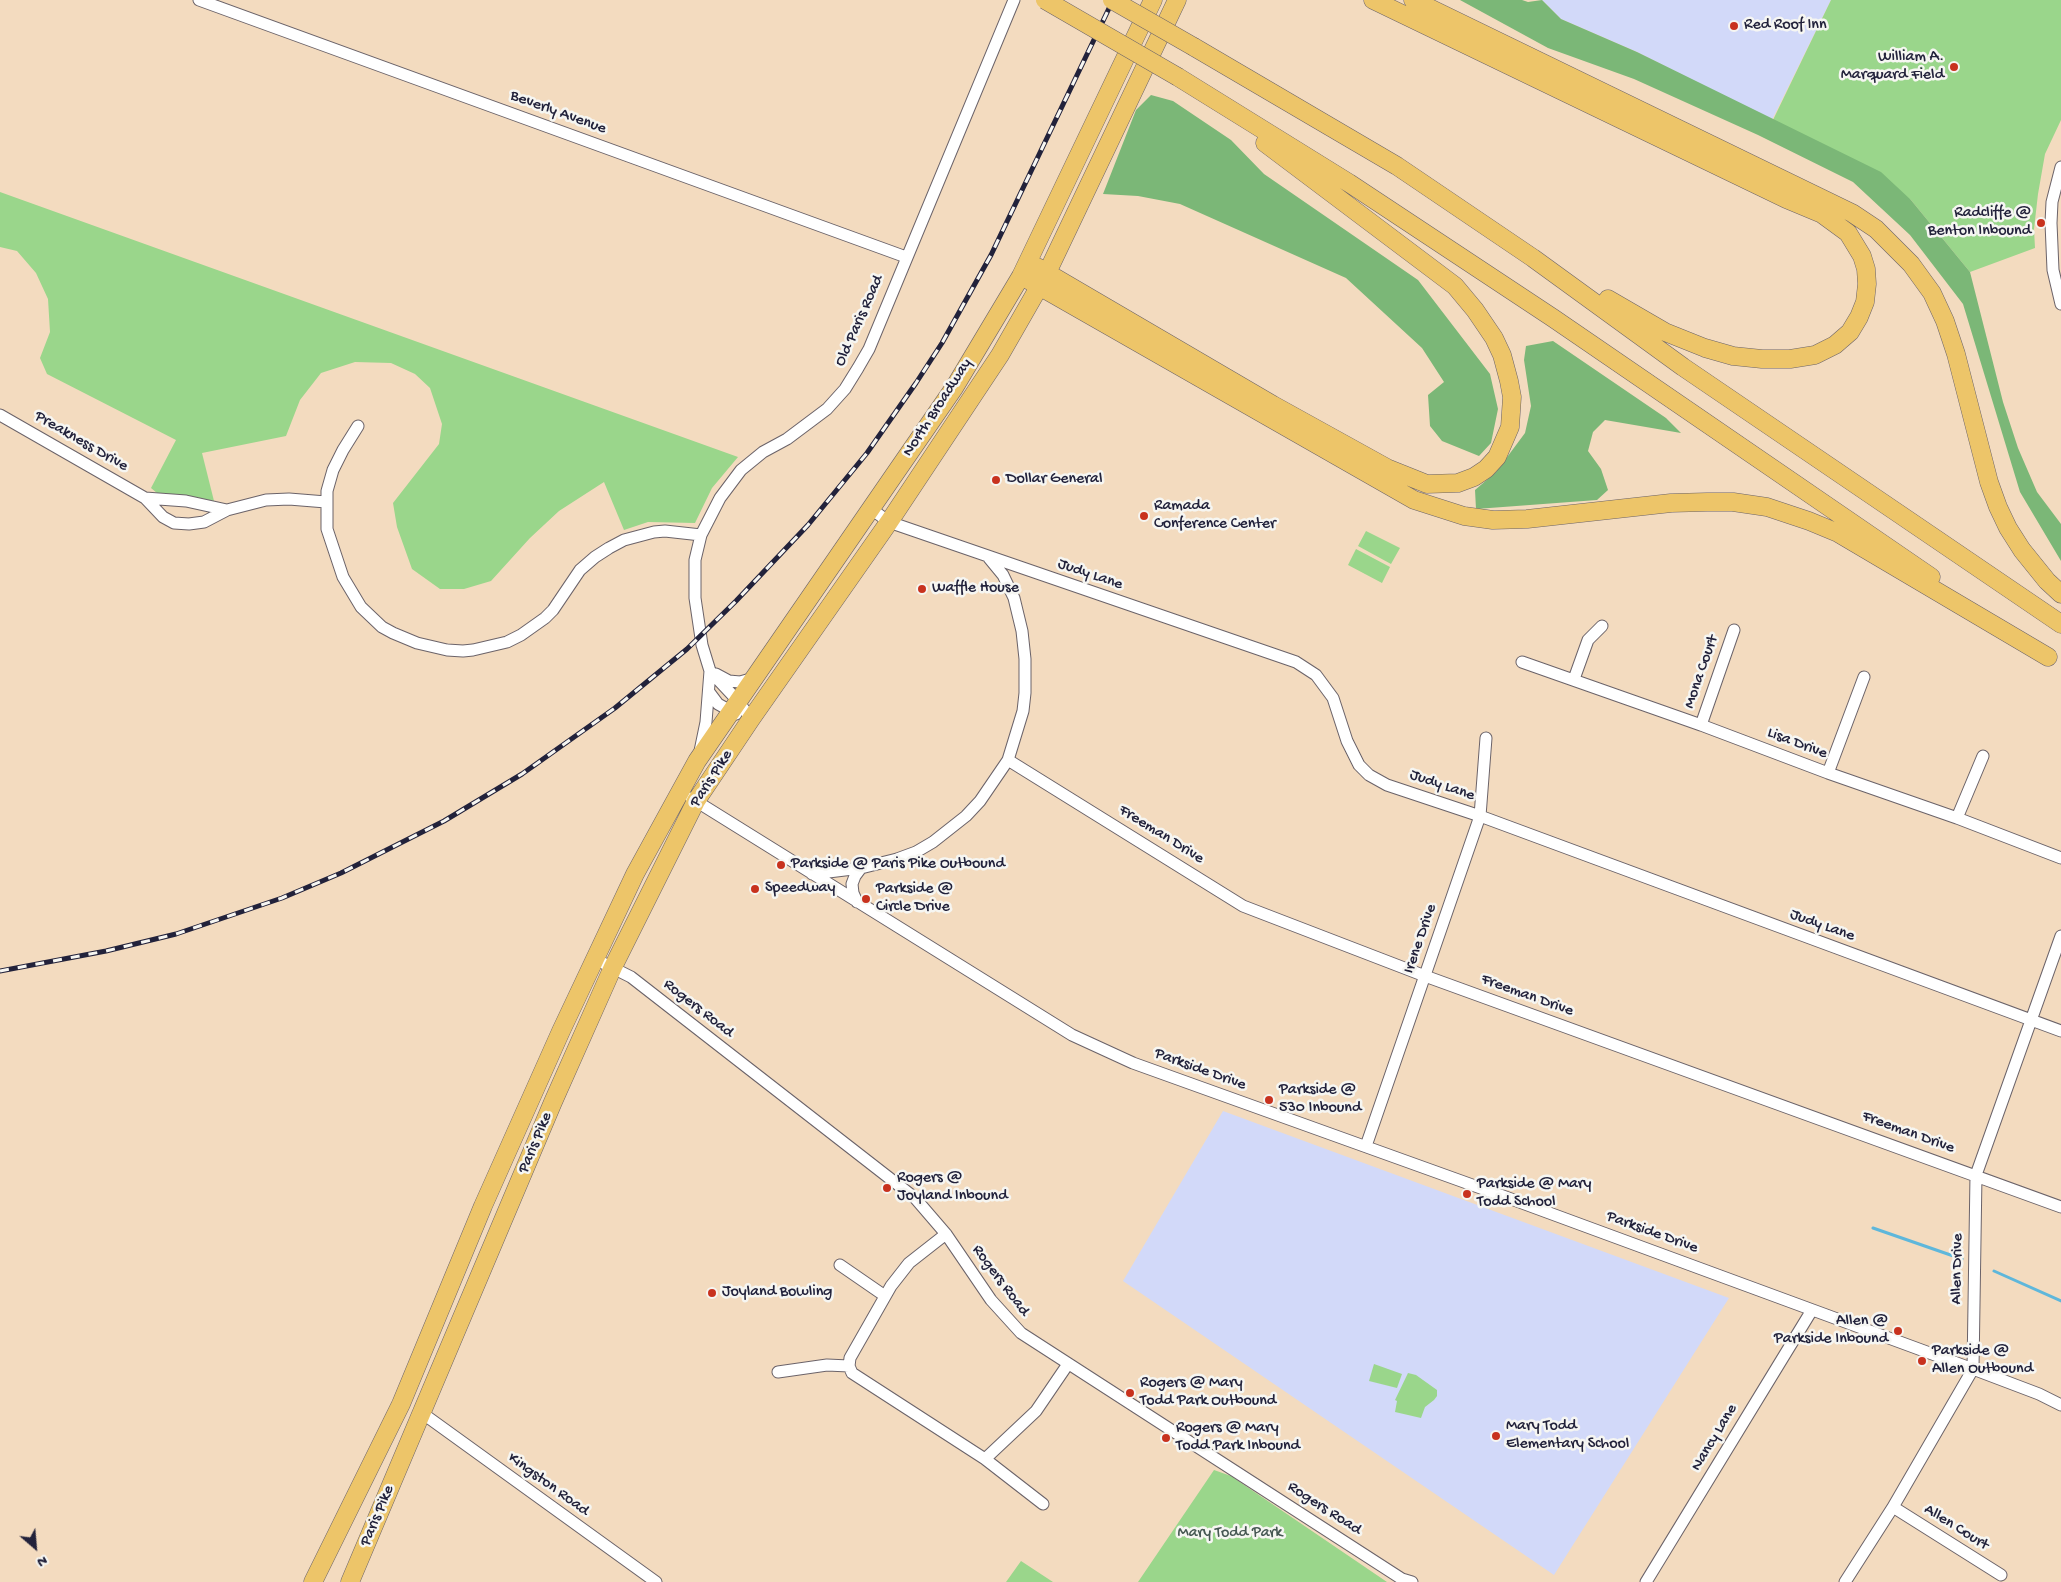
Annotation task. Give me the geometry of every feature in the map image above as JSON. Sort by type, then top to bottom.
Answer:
[{"type":"highway","points":[[1045,0],[1178,77],[1349,183],[1545,313],[2055,662]]},
{"type":"highway","points":[[1112,0],[1373,152],[1533,258],[1683,367],[2061,624]]},
{"type":"highway","name":"North Broadway","points":[[681,792],[698,761],[734,707],[954,388],[1025,269],[1154,0]]},
{"type":"highway","name":"North Broadway","points":[[751,719],[889,522],[982,384],[1043,279],[1176,0]]},
{"type":"highway","points":[[1373,0],[1786,199],[1822,214],[1848,233],[1866,269],[1867,284],[1865,302],[1859,317],[1850,332],[1835,345],[1815,355],[1790,359],[1762,359],[1733,356],[1705,348],[1665,332],[1533,258]]},
{"type":"highway","points":[[1412,0],[1852,212],[1876,229],[1911,264],[1932,293],[1945,321],[1956,354],[1989,482],[1998,506],[2008,528],[2022,550],[2047,581],[2061,594]]},
{"type":"highway","points":[[1025,269],[1387,468],[1412,479],[1427,484],[1458,483],[1474,477],[1486,469],[1497,457],[1510,427],[1512,397],[1502,355],[1494,338],[1476,310],[1455,286],[1257,137],[1212,98]]},
{"type":"highway","points":[[1043,279],[1414,500],[1464,516],[1493,520],[1527,519],[1698,502],[1733,502],[1767,507],[1838,533],[2055,662]]},
{"type":"highway","name":"Paris Pike","points":[[350,1582],[553,1102],[613,967],[696,801],[751,719]]},
{"type":"highway","name":"Paris Pike","points":[[313,1582],[401,1404],[483,1206],[595,959],[635,874],[681,792]]},
{"type":"highway","points":[[401,1404],[422,1413]]},
{"type":"street","name":"Beverly Avenue","points":[[199,0],[906,257]]},
{"type":"street","name":"Old Paris Road","points":[[734,707],[710,671],[702,645],[695,598],[695,560],[701,535],[720,498],[742,470],[763,452],[807,425],[827,409],[845,389],[869,349],[1014,0]]},
{"type":"street","points":[[2061,167],[2052,202],[2050,223],[2054,270],[2061,304]]},
{"type":"street","name":"Preakness Drive","points":[[0,415],[145,498],[164,518],[174,522],[189,524],[204,522],[226,510],[266,500],[289,499],[326,502]]},
{"type":"street","points":[[358,426],[343,450],[334,470],[326,502],[327,529],[337,564],[346,584],[361,607],[374,620],[393,633],[417,643],[447,650],[473,650],[493,646],[522,635],[553,610],[584,566],[595,557],[624,540],[649,532],[660,531],[701,535]]},
{"type":"street","name":"Preakness Drive","points":[[145,498],[186,501],[226,510]]},
{"type":"street","name":"Judy Lane","points":[[870,508],[889,522],[989,558],[1296,662],[1316,676],[1333,698],[1347,741],[1359,765],[1369,775],[1387,785],[1480,816],[2061,1031]]},
{"type":"street","points":[[812,874],[861,868],[916,852],[951,829],[980,801],[1008,760],[1022,712],[1025,659],[1022,631],[1014,598],[1003,575],[989,558]]},
{"type":"street","points":[[1574,679],[1588,640],[1602,626]]},
{"type":"street","name":"Mona Court","points":[[1701,725],[1734,630]]},
{"type":"street","name":"Lisa Drive","points":[[1522,662],[1701,725],[1828,774],[1957,818],[2061,858]]},
{"type":"street","name":"Old Paris Road","points":[[698,761],[706,722],[710,671]]},
{"type":"street","points":[[710,671],[728,682],[740,682],[754,678]]},
{"type":"street","points":[[1828,774],[1864,677]]},
{"type":"street","points":[[709,692],[718,704],[734,707],[751,719]]},
{"type":"street","name":"Irene Drive","points":[[1366,1146],[1480,816],[1486,738]]},
{"type":"street","points":[[1957,818],[1983,756]]},
{"type":"street","name":"Freeman Drive","points":[[1008,760],[1243,906],[1425,976],[2061,1206]]},
{"type":"street","name":"Parkside Drive","points":[[681,792],[1072,1035],[1133,1063],[1366,1146],[1973,1369],[2061,1405]]},
{"type":"street","points":[[857,902],[852,884],[861,868]]},
{"type":"street","name":"Allen Drive","points":[[1845,1582],[1893,1507],[1973,1369],[1976,1175],[2061,936]]},
{"type":"street","name":"Rogers Road","points":[[595,959],[632,977],[915,1198],[946,1234],[991,1300],[1021,1334],[1402,1579],[1412,1582]]},
{"type":"street","points":[[946,1234],[909,1263],[885,1296],[850,1358],[849,1366],[852,1373],[985,1459],[1043,1504]]},
{"type":"street","points":[[840,1265],[885,1296]]},
{"type":"street","name":"Nancy Lane","points":[[1646,1582],[1812,1310]]},
{"type":"street","points":[[985,1459],[1036,1411],[1068,1364]]},
{"type":"street","points":[[778,1372],[827,1365],[849,1366]]},
{"type":"street","name":"Kingston Road","points":[[422,1413],[656,1582]]},
{"type":"street","name":"Allen Court","points":[[1893,1507],[2001,1575]]},
{"type":"shaded area","points":[[1542,0],[1831,0],[1772,120],[1637,52],[1561,19]]},
{"type":"shaded area","name":"Mary Todd Elementary School","points":[[1223,1111],[1729,1298],[1554,1575],[1123,1281]]},
{"type":"green space","points":[[1460,0],[1522,0],[1528,2],[1542,0],[1561,19],[1637,52],[1881,172],[1911,200],[1970,272],[2003,402],[2018,448],[2037,492],[2061,524],[2061,561],[2020,492],[1963,304],[1910,235],[1853,182],[1758,135],[1634,79],[1548,48]]},
{"type":"green space","points":[[1831,0],[2061,0],[2061,120],[2045,154],[2034,229],[2035,248],[1970,272],[1911,200],[1772,122]]},
{"type":"green space","points":[[1151,95],[1173,101],[1231,140],[1264,174],[1418,280],[1490,374],[1498,409],[1491,443],[1479,456],[1442,441],[1430,426],[1428,395],[1444,382],[1422,348],[1346,278],[1180,204],[1138,196],[1103,194],[1136,110]]},
{"type":"green space","points":[[0,192],[738,457],[712,488],[695,523],[648,522],[624,530],[604,482],[559,511],[530,538],[491,581],[464,589],[440,589],[412,569],[397,527],[393,503],[439,444],[442,424],[430,388],[415,374],[391,363],[355,362],[321,373],[300,400],[286,436],[202,453],[214,501],[190,496],[157,493],[151,488],[176,440],[47,374],[40,358],[50,332],[48,299],[36,273],[17,251],[0,247]]},
{"type":"green space","points":[[1553,341],[1666,418],[1681,433],[1605,420],[1593,432],[1588,451],[1601,469],[1608,490],[1597,500],[1476,509],[1475,490],[1496,472],[1525,433],[1531,406],[1524,360],[1526,346]]},
{"type":"green space","points":[[1366,531],[1400,548],[1391,564],[1358,546]]},
{"type":"green space","points":[[1356,549],[1390,567],[1382,583],[1348,565]]},
{"type":"green space","points":[[1374,1364],[1402,1374],[1397,1388],[1369,1381]]},
{"type":"green space","points":[[1408,1373],[1416,1375],[1437,1390],[1437,1396],[1425,1407],[1421,1418],[1395,1412],[1397,1401],[1395,1400]]},
{"type":"green space","name":"Mary Todd Park","points":[[1214,1470],[1231,1476],[1387,1582],[1138,1582]]},
{"type":"green space","points":[[1021,1561],[1053,1582],[1006,1582]]},
{"type":"waterway","points":[[1873,1228],[1962,1259]]},
{"type":"waterway","points":[[1994,1271],[2061,1301]]},
{"type":"railway","points":[[0,971],[106,951],[176,934],[282,898],[341,873],[444,821],[522,774],[615,708],[687,649],[736,601],[808,525],[867,453],[916,383],[942,343],[991,255],[1113,0]]},
{"type":"place","name":"Red Roof Inn","points":[[1734,26]]},
{"type":"place","name":"William A. Marquard Field","points":[[1954,67]]},
{"type":"place","name":"Radcliffe @ Benton Inbound","points":[[2041,223]]},
{"type":"place","name":"Dollar General","points":[[996,480]]},
{"type":"place","name":"Ramada Conference Center","points":[[1144,516]]},
{"type":"place","name":"Waffle House","points":[[922,589]]},
{"type":"place","name":"Parkside @ Paris Pike Outbound","points":[[781,865]]},
{"type":"place","name":"Speedway","points":[[755,889]]},
{"type":"place","name":"Parkside @ Circle Drive","points":[[866,899]]},
{"type":"place","name":"Parkside @ 530 Inbound","points":[[1269,1100]]},
{"type":"place","name":"Rogers @ Joyland Inbound","points":[[887,1188]]},
{"type":"place","name":"Parkside @ Mary Todd School","points":[[1467,1194]]},
{"type":"place","name":"Joyland Bowling","points":[[712,1293]]},
{"type":"place","name":"Allen @ Parkside Inbound","points":[[1898,1331]]},
{"type":"place","name":"Parkside @ Allen Outbound","points":[[1922,1361]]},
{"type":"place","name":"Rogers @ Mary Todd Park Outbound","points":[[1130,1393]]},
{"type":"place","name":"Mary Todd Elementary School","points":[[1496,1436]]},
{"type":"place","name":"Rogers @ Mary Todd Park Inbound","points":[[1166,1438]]}]
